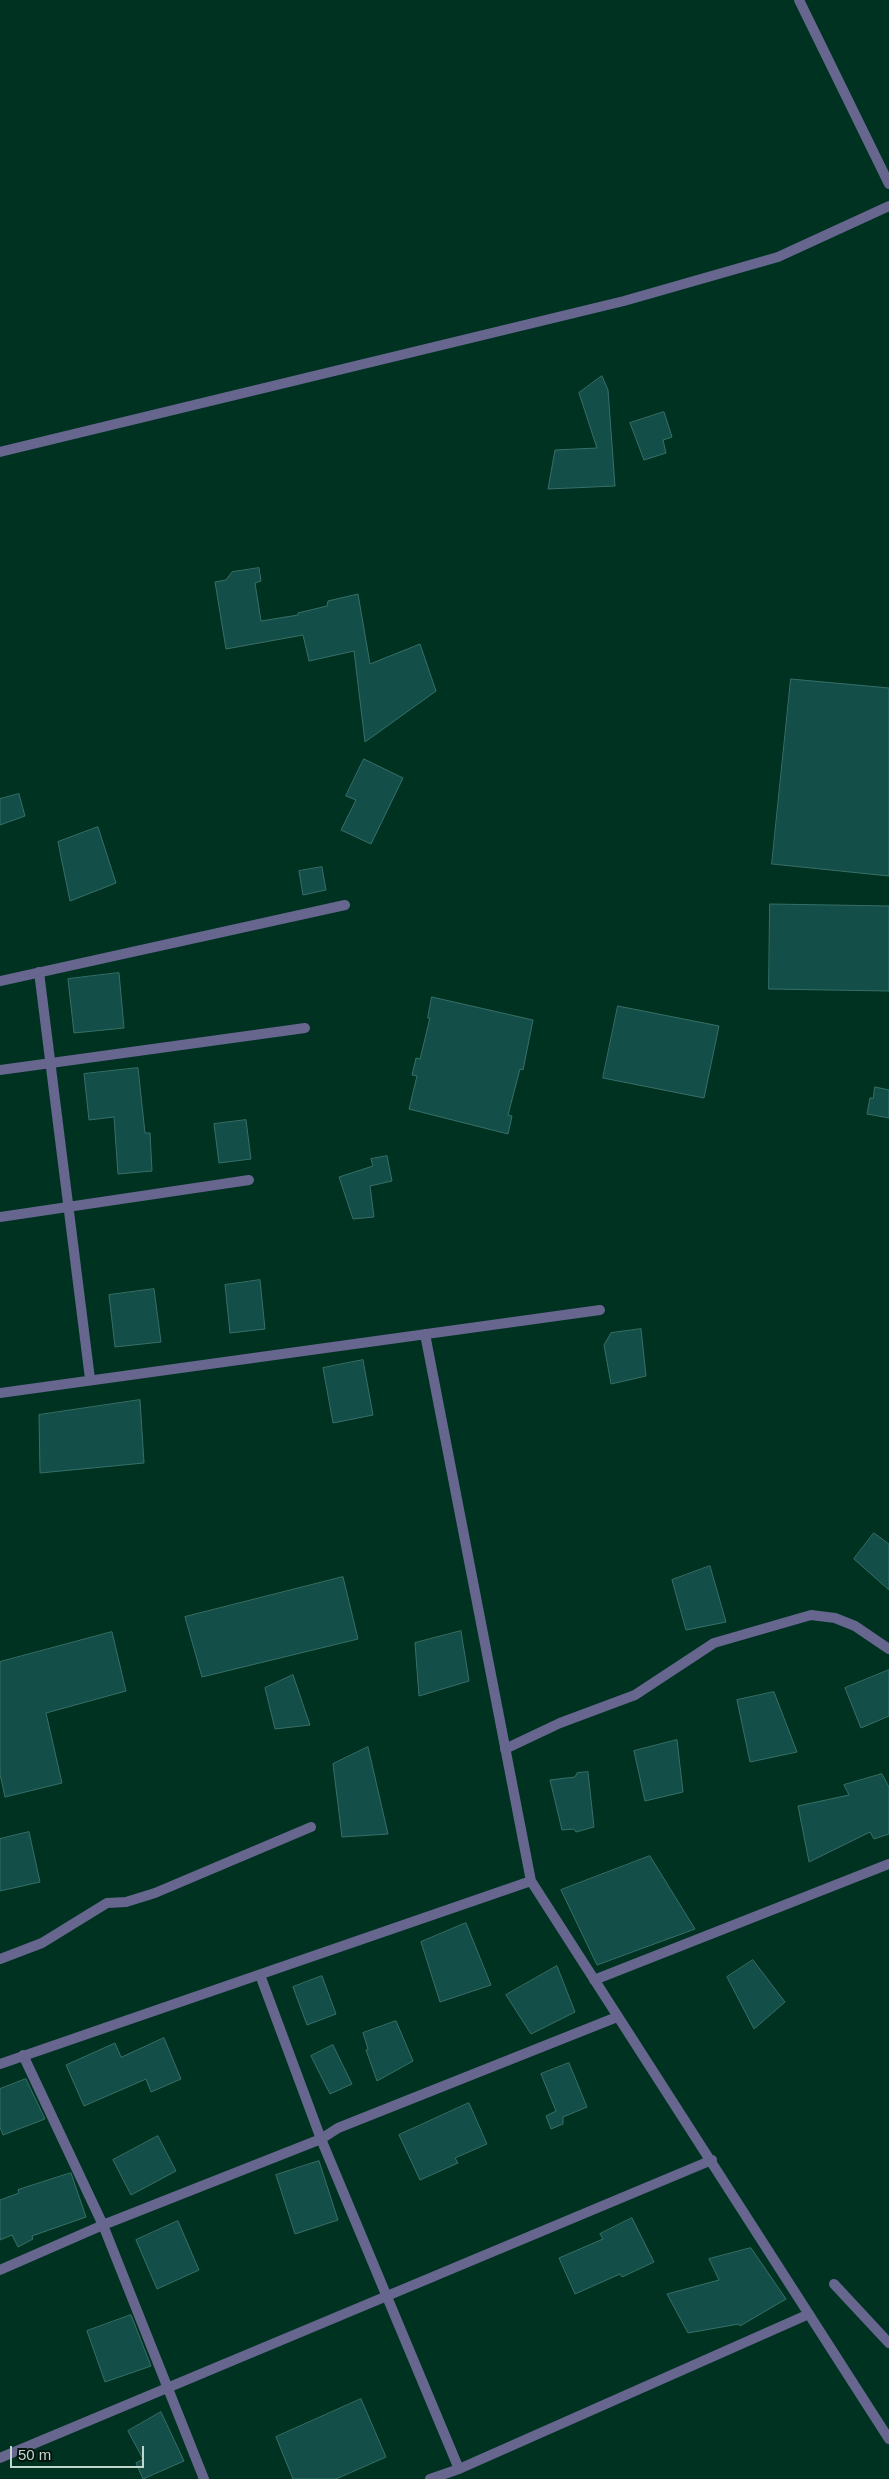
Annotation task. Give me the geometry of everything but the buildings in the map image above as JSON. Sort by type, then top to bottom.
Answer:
[{"type":"street","points":[[799,0],[889,184]]},
{"type":"street","points":[[0,452],[633,299],[778,257],[889,206]]},
{"type":"street","points":[[0,981],[345,905]]},
{"type":"street","points":[[38,972],[90,1379]]},
{"type":"street","points":[[0,1070],[305,1028]]},
{"type":"street","points":[[0,1217],[249,1180]]},
{"type":"street","points":[[0,1393],[90,1379],[600,1310]]},
{"type":"street","points":[[425,1334],[531,1881],[617,2017],[712,2160],[889,2439]]},
{"type":"street","points":[[506,1749],[560,1723],[635,1695],[714,1643],[811,1615],[835,1618],[855,1626],[889,1649]]},
{"type":"street","points":[[0,1959],[42,1943],[107,1903],[126,1902],[155,1894],[311,1827]]},
{"type":"street","points":[[594,1980],[889,1864]]},
{"type":"street","points":[[0,2064],[531,1881]]},
{"type":"street","points":[[260,1975],[321,2138],[459,2469]]},
{"type":"street","points":[[0,2270],[103,2226],[321,2138],[338,2128],[617,2017]]},
{"type":"street","points":[[23,2055],[103,2226],[204,2479]]},
{"type":"street","points":[[0,2458],[168,2389],[387,2294],[712,2160]]},
{"type":"street","points":[[834,2284],[889,2343]]},
{"type":"street","points":[[430,2479],[459,2469],[809,2314]]}]
